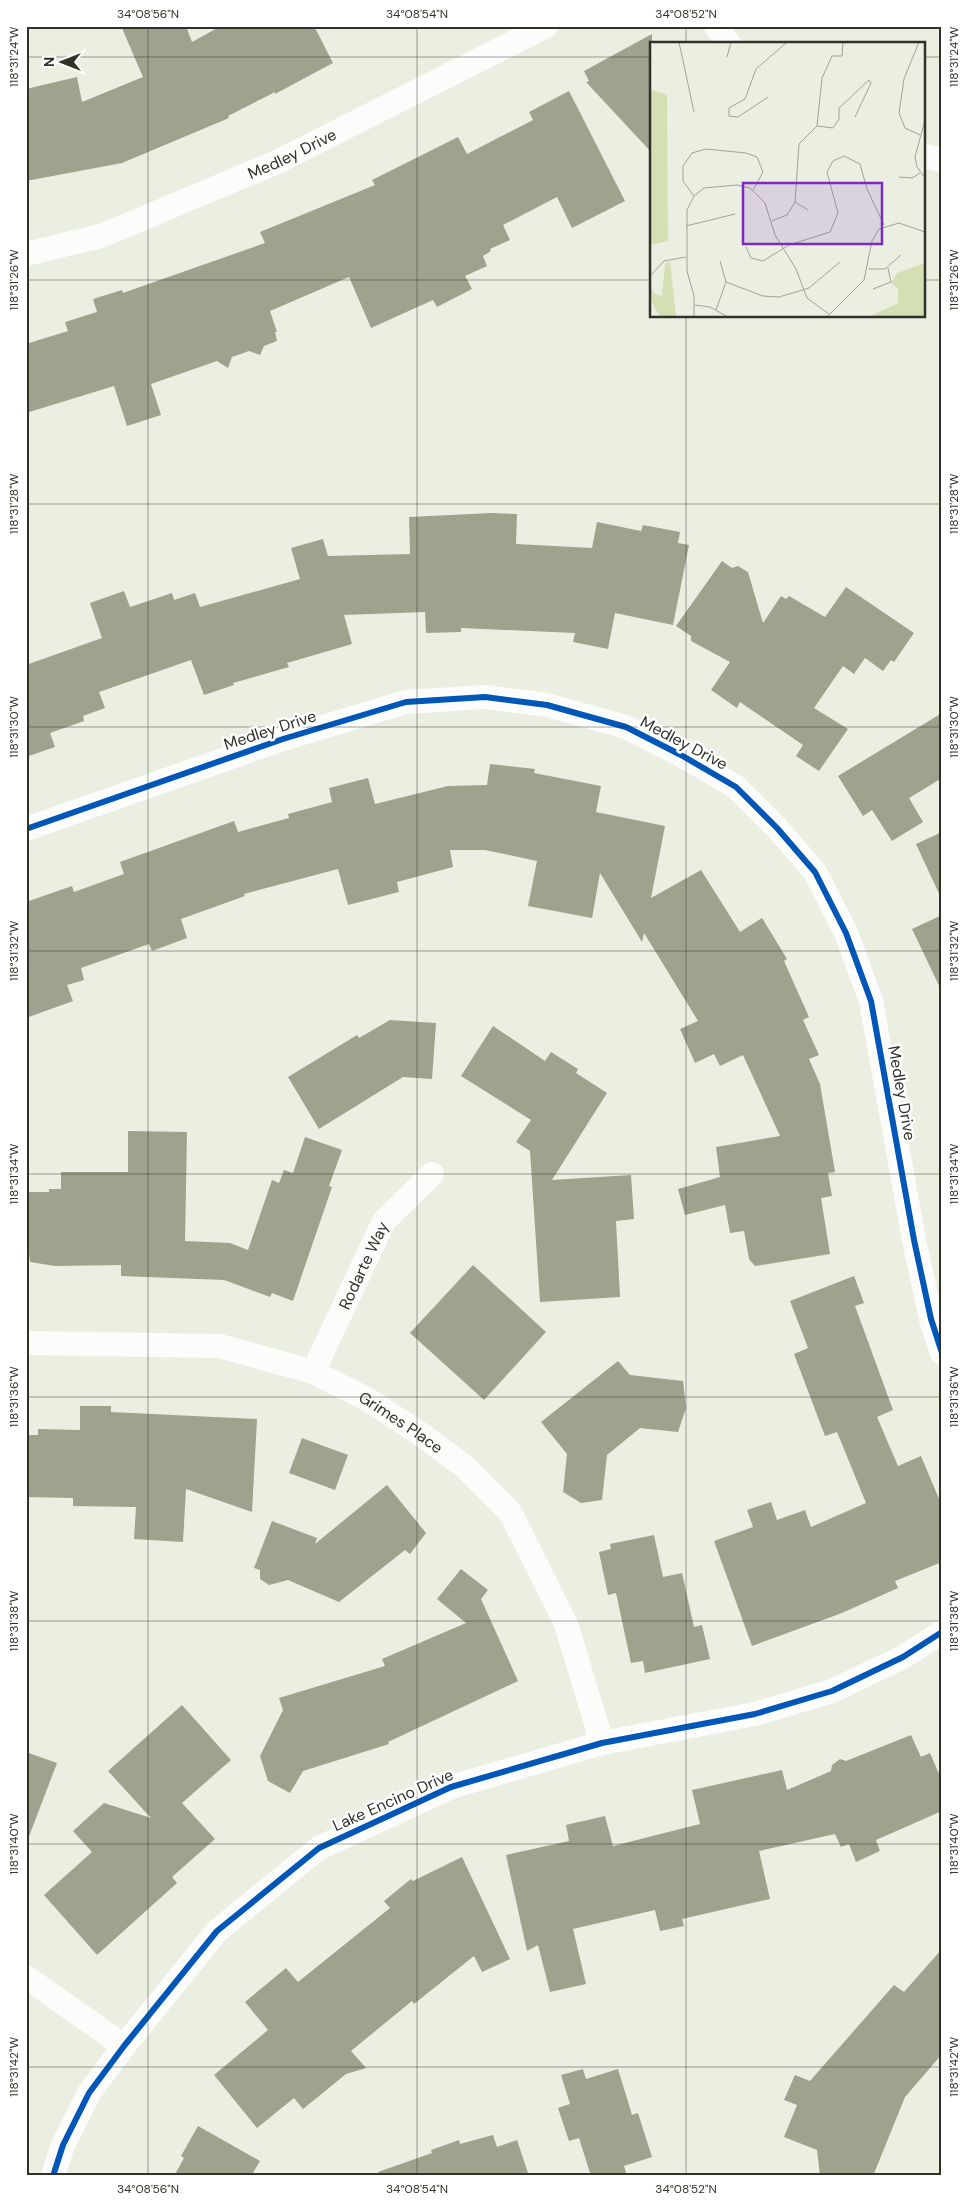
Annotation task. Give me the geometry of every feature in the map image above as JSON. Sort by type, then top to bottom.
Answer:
[{"type":"street","name":"Medley Drive","points":[[26,254],[101,236],[277,162],[546,26]]},
{"type":"street","points":[[716,26],[728,42]]},
{"type":"street","points":[[926,156],[942,160]]},
{"type":"street","name":"Medley Drive","points":[[26,829],[283,738],[406,702],[485,697],[547,705],[626,727],[689,759],[736,787],[776,828],[815,872],[846,933],[871,1001],[914,1240],[931,1319],[942,1353]]},
{"type":"street","name":"Rodarte Way","points":[[313,1372],[384,1221],[432,1174]]},
{"type":"street","name":"Grimes Place","points":[[26,1343],[220,1346],[313,1372],[367,1399],[419,1433],[465,1467],[510,1512],[566,1624],[602,1743]]},
{"type":"street","name":"Lake Encino Drive","points":[[53,2176],[63,2145],[89,2093],[124,2046],[217,1931],[320,1848],[451,1787],[602,1743],[755,1714],[832,1691],[903,1657],[942,1632]]},
{"type":"street","points":[[26,1977],[124,2046]]},
{"type":"building","points":[[121,26],[186,26],[192,42],[221,26],[314,26],[333,63],[275,94],[275,92],[228,116],[229,118],[122,163],[26,181],[26,89],[77,77],[82,102],[143,77]]},
{"type":"building","points":[[652,34],[652,42],[650,42],[650,151],[586,82],[589,81],[584,71]]},
{"type":"building","points":[[569,91],[625,201],[572,228],[557,197],[503,225],[510,240],[490,249],[491,251],[483,256],[487,266],[465,276],[472,289],[437,307],[433,300],[371,328],[349,277],[270,311],[277,332],[275,332],[277,341],[264,346],[260,355],[249,351],[232,357],[228,368],[217,361],[151,384],[161,415],[127,426],[114,386],[26,413],[26,344],[68,331],[65,322],[97,312],[93,299],[122,290],[123,293],[265,243],[260,232],[375,185],[372,180],[458,137],[467,154],[533,120],[529,112]]},
{"type":"building","points":[[491,513],[517,514],[516,544],[592,548],[597,522],[641,531],[643,525],[680,532],[678,543],[689,545],[673,625],[615,613],[608,649],[573,642],[575,633],[461,628],[461,632],[426,633],[425,612],[344,615],[352,644],[287,663],[289,667],[233,683],[234,685],[204,695],[191,660],[99,692],[105,708],[83,716],[84,721],[50,733],[55,747],[26,757],[26,665],[102,638],[90,603],[124,591],[130,607],[172,593],[174,600],[195,593],[200,607],[300,579],[291,548],[323,539],[328,556],[410,554],[409,517]]},
{"type":"building","points":[[722,561],[732,568],[738,566],[748,572],[763,623],[781,596],[786,599],[789,596],[825,617],[846,587],[914,633],[894,662],[891,660],[883,671],[865,658],[854,674],[843,666],[814,708],[848,729],[819,771],[796,756],[803,745],[740,702],[737,708],[711,690],[730,662],[691,641],[691,636],[676,626]]},
{"type":"building","points":[[942,713],[942,778],[909,798],[923,822],[892,841],[872,810],[863,816],[838,776]]},
{"type":"building","points":[[490,764],[535,769],[534,773],[601,786],[596,812],[665,826],[651,898],[701,870],[740,932],[762,918],[787,959],[784,961],[809,1017],[803,1020],[819,1055],[809,1059],[820,1084],[835,1172],[828,1173],[832,1196],[821,1198],[830,1254],[755,1266],[749,1259],[744,1231],[730,1233],[725,1205],[685,1215],[678,1189],[720,1177],[716,1147],[780,1136],[743,1055],[720,1066],[714,1054],[695,1063],[680,1029],[698,1021],[644,933],[642,942],[600,873],[592,918],[528,906],[537,861],[485,850],[450,850],[453,867],[397,882],[399,892],[348,905],[338,869],[244,894],[245,896],[181,919],[187,938],[152,951],[149,944],[81,968],[84,980],[67,985],[73,1001],[26,1018],[26,902],[72,886],[74,892],[124,874],[120,862],[234,821],[238,832],[289,818],[288,814],[332,802],[329,788],[368,778],[375,804],[448,786],[487,785]]},
{"type":"building","points":[[942,832],[942,900],[916,844]]},
{"type":"building","points":[[942,915],[942,992],[912,929]]},
{"type":"building","points":[[390,1020],[436,1023],[432,1079],[403,1077],[319,1129],[288,1077],[357,1035],[359,1038]]},
{"type":"building","points":[[493,1026],[545,1061],[551,1052],[578,1069],[576,1073],[607,1093],[552,1180],[631,1175],[634,1219],[616,1221],[620,1297],[540,1302],[530,1151],[516,1142],[531,1120],[461,1076]]},
{"type":"building","points":[[128,1131],[187,1132],[185,1241],[230,1243],[248,1250],[272,1180],[279,1183],[284,1170],[293,1173],[305,1137],[342,1150],[329,1186],[332,1187],[293,1301],[272,1293],[270,1297],[224,1280],[121,1276],[121,1265],[55,1266],[30,1262],[29,1253],[26,1253],[26,1192],[49,1192],[49,1189],[61,1189],[61,1172],[128,1172]]},
{"type":"building","points":[[473,1265],[546,1332],[484,1400],[410,1333]]},
{"type":"building","points":[[854,1276],[864,1303],[855,1306],[893,1410],[877,1417],[898,1466],[921,1456],[942,1506],[942,1562],[895,1581],[898,1588],[842,1613],[752,1646],[714,1541],[753,1527],[747,1510],[771,1502],[777,1520],[805,1510],[811,1527],[866,1503],[837,1432],[825,1436],[794,1354],[808,1348],[790,1301]]},
{"type":"building","points":[[618,1361],[630,1375],[683,1381],[686,1408],[678,1432],[640,1428],[607,1455],[602,1500],[581,1503],[563,1492],[567,1454],[541,1422]]},
{"type":"building","points":[[80,1406],[111,1406],[111,1412],[257,1419],[252,1512],[186,1489],[183,1542],[134,1539],[136,1507],[73,1506],[73,1498],[26,1497],[26,1435],[38,1435],[38,1429],[80,1430]]},
{"type":"building","points":[[302,1438],[348,1455],[335,1490],[289,1473]]},
{"type":"building","points":[[387,1485],[426,1533],[410,1554],[405,1550],[339,1602],[288,1580],[269,1585],[260,1579],[260,1570],[254,1568],[272,1521],[317,1538],[315,1544]]},
{"type":"building","points":[[654,1535],[663,1577],[682,1573],[694,1627],[702,1625],[710,1659],[645,1673],[643,1661],[631,1663],[616,1593],[608,1595],[599,1552],[611,1549],[610,1544]]},
{"type":"building","points":[[461,1569],[488,1590],[481,1599],[518,1681],[388,1742],[389,1744],[303,1771],[290,1793],[268,1781],[260,1756],[283,1710],[279,1698],[385,1666],[382,1659],[466,1623],[437,1599]]},
{"type":"building","points":[[182,1705],[231,1760],[182,1803],[215,1839],[172,1877],[177,1883],[97,1955],[44,1895],[92,1852],[73,1831],[104,1803],[151,1818],[108,1771]]},
{"type":"building","points":[[911,1735],[921,1757],[930,1753],[942,1781],[942,1811],[876,1840],[880,1851],[856,1862],[849,1844],[841,1847],[835,1834],[759,1851],[770,1899],[682,1919],[684,1926],[660,1931],[655,1910],[573,1929],[586,1984],[550,1992],[538,1945],[527,1951],[506,1855],[569,1841],[566,1825],[605,1816],[613,1846],[700,1824],[692,1790],[782,1770],[787,1790],[831,1771],[832,1765],[840,1759],[846,1761]]},
{"type":"building","points":[[26,1752],[57,1763],[28,1839],[26,1839]]},
{"type":"building","points":[[462,1857],[510,1959],[482,1972],[474,1956],[414,2004],[412,2001],[351,2051],[366,2068],[346,2074],[303,2109],[294,2098],[257,2128],[214,2075],[268,2030],[245,2002],[286,1968],[298,1982],[390,1908],[384,1901],[411,1879],[413,1881]]},
{"type":"building","points":[[942,1949],[942,2054],[905,2097],[873,2176],[820,2176],[817,2150],[784,2137],[797,2105],[784,2100],[795,2075],[810,2081],[894,1985],[904,1992]]},
{"type":"building","points":[[583,2069],[586,2079],[618,2069],[632,2115],[638,2113],[652,2157],[624,2166],[627,2176],[591,2176],[579,2138],[569,2141],[558,2108],[570,2104],[561,2075]]},
{"type":"building","points":[[198,2126],[260,2161],[251,2176],[174,2176],[184,2158],[181,2156]]},
{"type":"building","points":[[493,2135],[497,2147],[517,2140],[529,2176],[379,2176],[378,2172],[432,2153],[431,2150],[459,2140],[460,2144]]},
{"type":"cycle path","points":[[26,829],[283,739],[406,702],[485,697],[547,705],[626,727],[681,755],[736,787],[777,828],[815,872],[846,933],[871,1001],[914,1240],[931,1319],[942,1353]]},
{"type":"cycle path","points":[[53,2176],[63,2145],[89,2093],[124,2046],[217,1931],[319,1848],[451,1787],[602,1743],[755,1714],[832,1691],[903,1657],[942,1632]]}]
